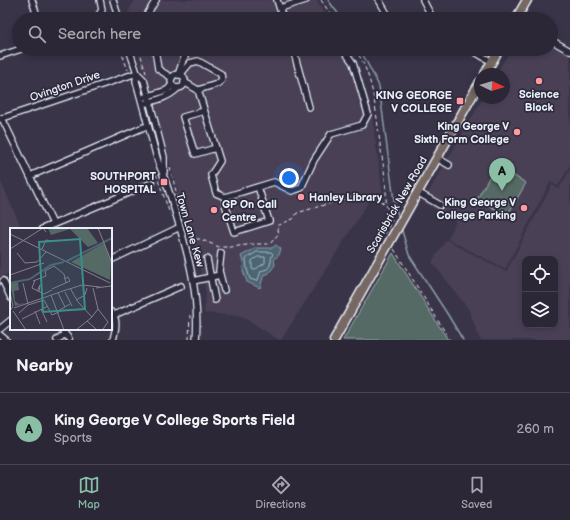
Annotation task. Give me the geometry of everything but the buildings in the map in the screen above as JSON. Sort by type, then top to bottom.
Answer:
[{"type":"highway","points":[[520,12],[527,0]]},
{"type":"highway","points":[[488,68],[495,56]]},
{"type":"highway","name":"Scarisbrick New Road","points":[[334,340],[474,93]]},
{"type":"street","points":[[32,0],[36,12]]},
{"type":"street","points":[[100,0],[102,10],[101,12]]},
{"type":"street","points":[[113,0],[117,12]]},
{"type":"street","points":[[149,12],[156,0]]},
{"type":"street","points":[[277,0],[281,12]]},
{"type":"street","points":[[280,8],[306,0]]},
{"type":"street","points":[[379,0],[386,12]]},
{"type":"street","points":[[423,0],[430,12]]},
{"type":"street","points":[[558,44],[570,51]]},
{"type":"street","points":[[0,56],[12,52]]},
{"type":"street","name":"Town Lane Kew","points":[[131,56],[137,73],[144,80],[164,157],[164,174]]},
{"type":"street","points":[[156,56],[158,68],[172,78]]},
{"type":"street","points":[[179,75],[185,56]]},
{"type":"street","points":[[294,56],[309,107]]},
{"type":"street","points":[[179,75],[183,78],[184,82],[198,90],[220,161],[211,176],[216,193],[225,197],[274,182],[292,191],[301,188],[314,160],[331,134],[362,125],[368,114],[353,63],[348,56]]},
{"type":"street","points":[[482,56],[492,62]]},
{"type":"street","points":[[172,78],[179,75],[190,64],[198,61],[221,74],[222,80],[217,84],[198,90]]},
{"type":"street","name":"Ovington Drive","points":[[1,118],[129,74],[137,73]]},
{"type":"street","name":"Town Lane Kew","points":[[137,73],[136,80],[158,162],[164,174],[186,244],[193,281],[197,329],[196,340]]},
{"type":"street","points":[[149,99],[167,90],[172,85],[172,78]]},
{"type":"street","points":[[141,101],[165,98],[182,86],[184,82]]},
{"type":"street","points":[[172,85],[178,88]]},
{"type":"street","points":[[204,111],[183,117],[195,154],[216,148]]},
{"type":"street","points":[[1,118],[53,224]]},
{"type":"street","points":[[30,176],[144,127]]},
{"type":"street","points":[[437,158],[449,165]]},
{"type":"street","points":[[44,228],[152,183]]},
{"type":"street","points":[[225,197],[225,204],[234,232],[269,221],[258,187]]},
{"type":"street","points":[[417,192],[440,205]]},
{"type":"street","points":[[112,260],[180,227]]},
{"type":"street","points":[[221,253],[219,261],[220,275],[224,290]]},
{"type":"street","points":[[207,259],[215,300]]},
{"type":"street","points":[[193,281],[220,275]]},
{"type":"street","points":[[3,281],[10,296]]},
{"type":"street","points":[[113,340],[117,324],[112,313],[181,286]]},
{"type":"street","points":[[0,329],[10,321]]},
{"type":"street","points":[[0,335],[6,340]]},
{"type":"street","points":[[57,340],[67,337]]},
{"type":"path","points":[[321,0],[329,12]]},
{"type":"path","points":[[123,56],[129,74]]},
{"type":"path","points":[[360,56],[371,82],[386,190],[386,205],[392,220],[385,234],[393,236]]},
{"type":"path","points":[[156,174],[170,216]]},
{"type":"path","points":[[189,239],[200,239],[219,247],[270,244],[279,233],[277,226],[292,219],[297,213],[351,197],[359,199],[373,196],[386,205]]},
{"type":"path","points":[[393,247],[450,340]]},
{"type":"path","points":[[189,340],[190,312]]},
{"type":"shaded area","points":[[135,0],[316,0],[324,12],[128,12]]},
{"type":"shaded area","name":"King George V Sixth Form College","points":[[558,41],[570,47],[570,165],[558,186],[550,182],[505,269],[448,239],[456,221],[423,202],[480,104],[510,104],[510,68],[500,68],[507,56],[558,56]]},
{"type":"shaded area","points":[[139,56],[354,56],[371,108],[383,196],[371,198],[281,340],[242,316],[204,313],[206,293],[196,253]]},
{"type":"shaded area","points":[[570,170],[570,340],[480,340],[469,310],[432,262],[446,240],[506,272],[552,185],[559,189]]},
{"type":"shaded area","points":[[0,180],[22,228],[10,228],[10,272],[0,277]]},
{"type":"green space","points":[[496,165],[526,183],[507,216],[477,199]]},
{"type":"green space","points":[[393,253],[448,340],[343,340]]},
{"type":"water","points":[[276,245],[281,249],[279,255],[274,259],[275,265],[268,274],[264,274],[260,288],[247,282],[242,268],[244,265],[241,256],[256,248],[272,248]]},
{"type":"waterway","points":[[328,0],[337,12]]},
{"type":"waterway","points":[[364,56],[379,86],[394,201],[399,219]]},
{"type":"waterway","points":[[401,227],[409,255],[463,340]]},
{"type":"place","name":"Science Block","points":[[539,81]]},
{"type":"place","name":"KING GEORGE V COLLEGE","points":[[460,101]]},
{"type":"place","name":"King George V Sixth Form College","points":[[517,132]]},
{"type":"place","name":"SOUTHPORT HOSPITAL","points":[[164,182]]},
{"type":"place","name":"King George V College Sports Field","points":[[502,191]]},
{"type":"place","name":"Hanley Library","points":[[301,197]]},
{"type":"place","name":"King George V College Parking","points":[[524,208]]},
{"type":"place","name":"GP On Call Centre","points":[[214,210]]}]
